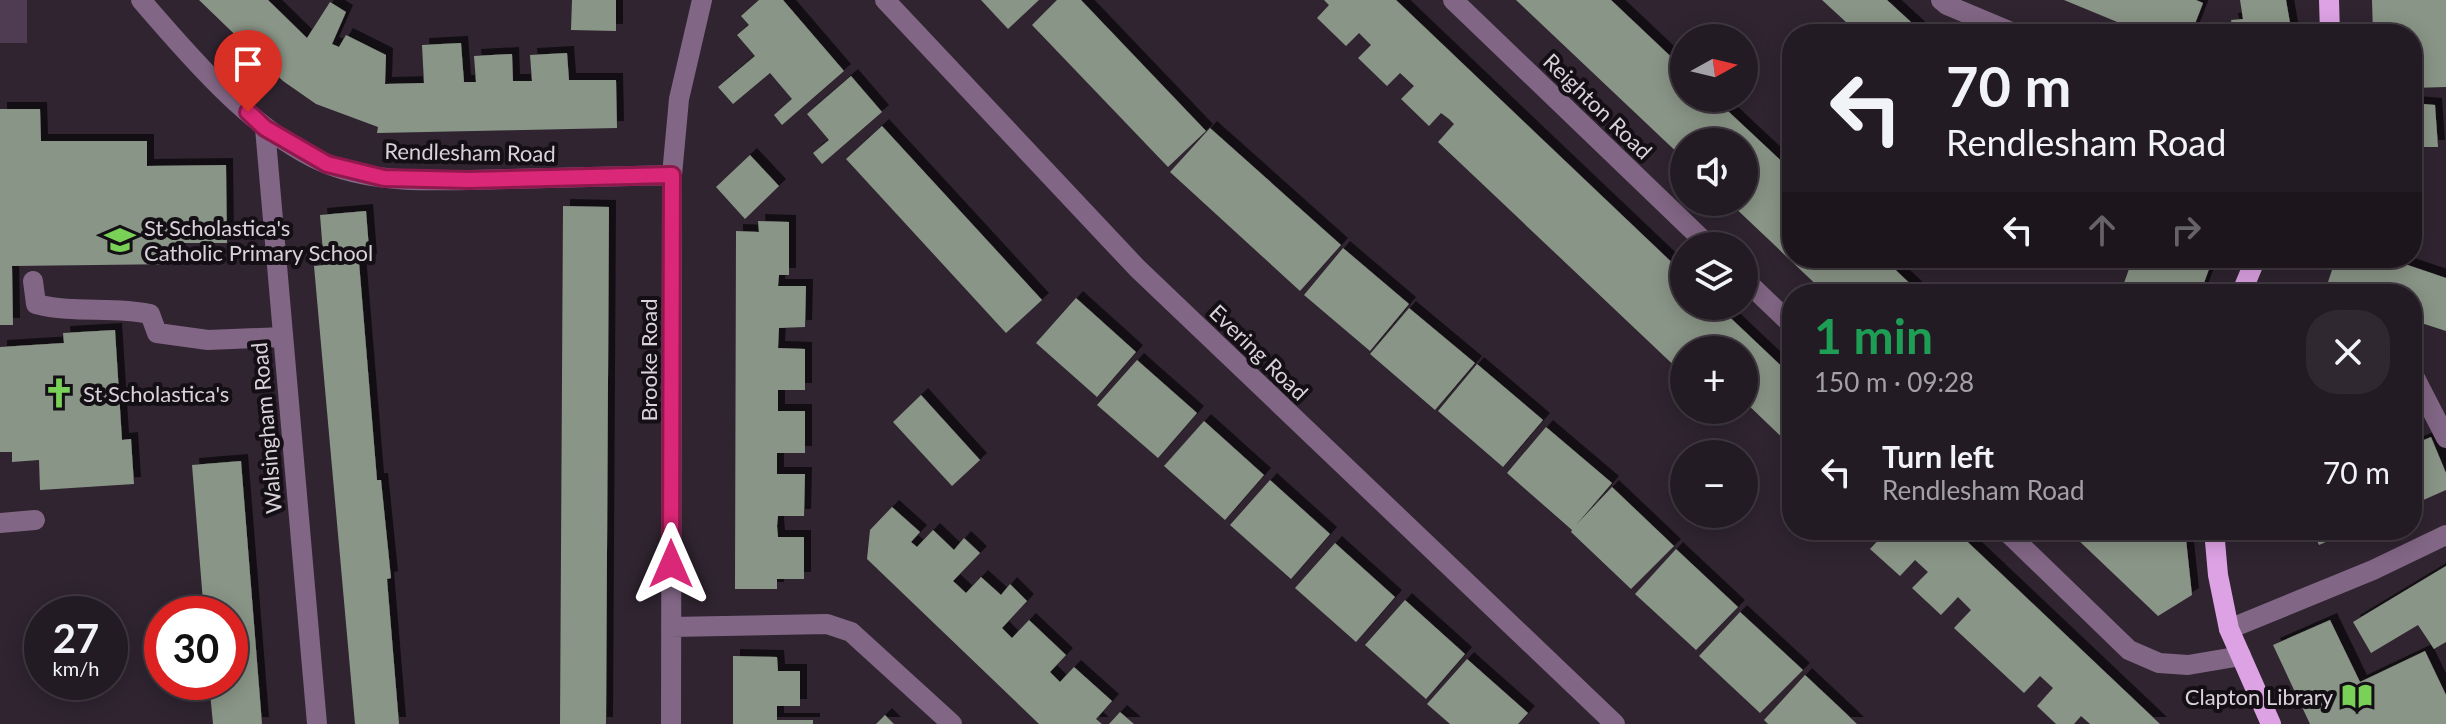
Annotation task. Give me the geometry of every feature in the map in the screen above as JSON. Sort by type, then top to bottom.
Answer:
[{"type":"main road","points":[[2329,0],[2330,24]]},
{"type":"main road","points":[[2215,540],[2218,575],[2229,629],[2271,724]]},
{"type":"street","name":"Rendlesham Road","points":[[141,0],[178,43],[265,128],[327,164],[384,178],[469,180],[672,175]]},
{"type":"street","name":"Brooke Road","points":[[671,724],[672,175],[679,99],[702,0]]},
{"type":"street","name":"Evering Road","points":[[885,0],[1137,268],[1615,724]]},
{"type":"street","name":"Reighton Road","points":[[1453,0],[1694,232]]},
{"type":"street","points":[[1941,0],[1992,24]]},
{"type":"street","name":"Walsingham Road","points":[[265,128],[317,724]]},
{"type":"street","points":[[33,281],[36,304],[59,310],[125,309],[150,314],[157,333],[208,340],[282,337]]},
{"type":"street","points":[[1758,292],[1782,315]]},
{"type":"street","points":[[2422,391],[2446,438]]},
{"type":"street","points":[[0,523],[35,520]]},
{"type":"street","points":[[2229,629],[2373,570],[2446,535]]},
{"type":"street","points":[[2015,540],[2129,650],[2159,663],[2188,665],[2241,656]]},
{"type":"street","points":[[671,627],[827,624],[851,632],[952,724]]},
{"type":"shaded area","points":[[0,0],[27,0],[27,43],[0,43]]},
{"type":"building","points":[[199,0],[268,0],[307,38],[330,2],[346,12],[332,44],[339,47],[346,35],[386,55],[385,84],[424,83],[422,45],[461,43],[464,82],[476,82],[474,56],[512,54],[513,81],[532,81],[530,55],[567,53],[569,80],[616,80],[617,128],[377,133],[378,127],[316,104],[283,81]]},
{"type":"building","points":[[572,0],[616,0],[616,31],[571,30]]},
{"type":"building","points":[[759,0],[783,0],[844,71],[782,125],[774,115],[792,99],[770,73],[733,104],[718,87],[755,56],[737,35],[749,25],[741,16]]},
{"type":"building","points":[[981,0],[1039,0],[1008,29]]},
{"type":"building","points":[[1057,0],[1081,0],[1206,131],[1168,167],[1032,25]]},
{"type":"building","points":[[1324,0],[1396,0],[1670,261],[1670,320],[1733,320],[1750,336],[1670,336],[1670,362],[1438,142],[1454,124],[1449,119],[1441,113],[1429,126],[1401,99],[1414,86],[1400,73],[1387,86],[1358,58],[1371,45],[1359,33],[1346,46],[1317,18],[1329,5]]},
{"type":"building","points":[[1516,0],[1611,0],[1670,56],[1670,112],[1729,112],[1746,128],[1670,128],[1670,146]]},
{"type":"building","points":[[1822,0],[1887,0],[1913,24],[1848,24]]},
{"type":"building","points":[[2064,0],[2196,0],[2203,3],[2195,24],[2122,24]]},
{"type":"building","points":[[2240,0],[2286,0],[2290,24],[2232,24],[2231,20],[2243,19]]},
{"type":"building","points":[[2372,0],[2446,0],[2446,87],[2422,88],[2422,24],[2373,24]]},
{"type":"building","points":[[851,76],[882,112],[822,164],[813,153],[829,140],[807,114]]},
{"type":"building","points":[[2422,104],[2435,105],[2438,147],[2422,147]]},
{"type":"building","points":[[0,109],[40,109],[41,141],[147,141],[147,166],[226,165],[227,243],[179,243],[179,264],[12,266],[13,325],[0,325]]},
{"type":"building","points":[[882,126],[1042,300],[1006,333],[846,159]]},
{"type":"building","points":[[1210,128],[1341,245],[1300,291],[1170,172]]},
{"type":"building","points":[[1758,139],[1782,162],[1782,252],[1744,216],[1758,216]]},
{"type":"building","points":[[750,155],[779,186],[745,219],[716,187]]},
{"type":"building","points":[[563,206],[609,207],[606,724],[560,724]]},
{"type":"building","points":[[366,211],[370,261],[359,262],[377,480],[381,480],[391,578],[387,579],[399,724],[355,724],[314,266],[324,265],[320,215]]},
{"type":"building","points":[[758,221],[789,222],[789,275],[779,275],[778,286],[806,286],[805,327],[779,328],[778,348],[805,349],[805,390],[778,390],[778,411],[805,411],[805,453],[777,453],[777,474],[805,474],[804,516],[778,516],[777,526],[778,537],[804,537],[804,579],[777,579],[777,589],[735,589],[736,231],[759,232]]},
{"type":"building","points":[[1343,248],[1409,304],[1370,351],[1304,295]]},
{"type":"building","points":[[1799,268],[1894,268],[1910,284],[1815,284]]},
{"type":"building","points":[[2129,268],[2209,268],[2204,284],[2124,284]]},
{"type":"building","points":[[2333,268],[2416,268],[2446,278],[2446,331],[2422,323],[2422,284],[2327,284]]},
{"type":"building","points":[[1076,298],[1136,352],[1097,397],[1036,343]]},
{"type":"building","points":[[1409,308],[1475,363],[1435,410],[1370,354]]},
{"type":"building","name":"St Scholastica's","points":[[115,330],[122,440],[131,439],[134,484],[40,490],[39,460],[12,462],[12,452],[0,452],[0,347],[64,343],[63,333]]},
{"type":"building","points":[[1758,344],[1782,367],[1782,437],[1758,414]]},
{"type":"building","points":[[1137,360],[1197,413],[1158,458],[1097,405]]},
{"type":"building","points":[[1477,364],[1543,420],[1503,467],[1438,411]]},
{"type":"building","points":[[921,395],[980,460],[952,486],[893,422]]},
{"type":"building","points":[[1204,421],[1264,475],[1225,520],[1164,466]]},
{"type":"building","points":[[1546,427],[1612,483],[1576,525],[1612,487],[1674,546],[1631,589],[1572,530],[1507,473]]},
{"type":"building","points":[[2431,437],[2446,473],[2446,490],[2422,501],[2422,441]]},
{"type":"building","points":[[241,461],[262,724],[213,724],[211,700],[248,700],[248,596],[203,596],[192,465]]},
{"type":"building","points":[[1270,480],[1330,534],[1291,579],[1230,525]]},
{"type":"building","points":[[892,507],[920,532],[911,542],[917,547],[933,530],[954,550],[964,538],[980,553],[953,581],[966,593],[981,577],[1001,595],[1010,584],[1027,601],[1002,628],[1012,638],[1029,620],[1066,655],[1050,672],[1060,682],[1074,667],[1112,701],[1096,719],[1102,724],[1039,724],[867,559],[870,530]]},
{"type":"building","points":[[1878,540],[1966,540],[2160,724],[2090,724],[2081,716],[2074,724],[2056,724],[2037,706],[2053,688],[2040,676],[2024,693],[1954,628],[1971,610],[1958,597],[1941,615],[1912,588],[1928,572],[1915,560],[1900,576],[1870,549]]},
{"type":"building","points":[[2078,540],[2186,540],[2192,595],[2158,616]]},
{"type":"building","points":[[1335,543],[1395,597],[1356,642],[1295,588]]},
{"type":"building","points":[[1676,549],[1738,607],[1696,650],[1635,594]]},
{"type":"building","points":[[2446,566],[2446,642],[2434,649],[2418,625],[2371,653],[2353,622]]},
{"type":"building","points":[[1405,600],[1465,654],[1426,699],[1365,645]]},
{"type":"building","points":[[1740,612],[1803,670],[1760,713],[1699,656]]},
{"type":"building","points":[[2330,620],[2360,682],[2425,651],[2446,695],[2446,724],[2310,724],[2273,645]]},
{"type":"building","points":[[733,656],[777,657],[778,671],[800,671],[800,706],[777,706],[777,720],[813,720],[813,724],[733,724]]},
{"type":"building","points":[[1467,659],[1528,713],[1518,724],[1450,724],[1427,704]]},
{"type":"building","points":[[1805,675],[1857,724],[1768,724],[1764,720]]},
{"type":"building","points":[[1120,712],[1134,724],[1109,724]]},
{"type":"building","points":[[885,715],[894,724],[876,724]]},
{"type":"place","name":"St Scholastica's Catholic Primary School","points":[[120,240]]},
{"type":"place","name":"St Scholastica's","points":[[59,393]]},
{"type":"place","name":"Clapton Library","points":[[2357,696]]},
{"type":"route","points":[[248,112],[265,128],[327,164],[384,178],[469,180],[672,175],[671,564]]}]
